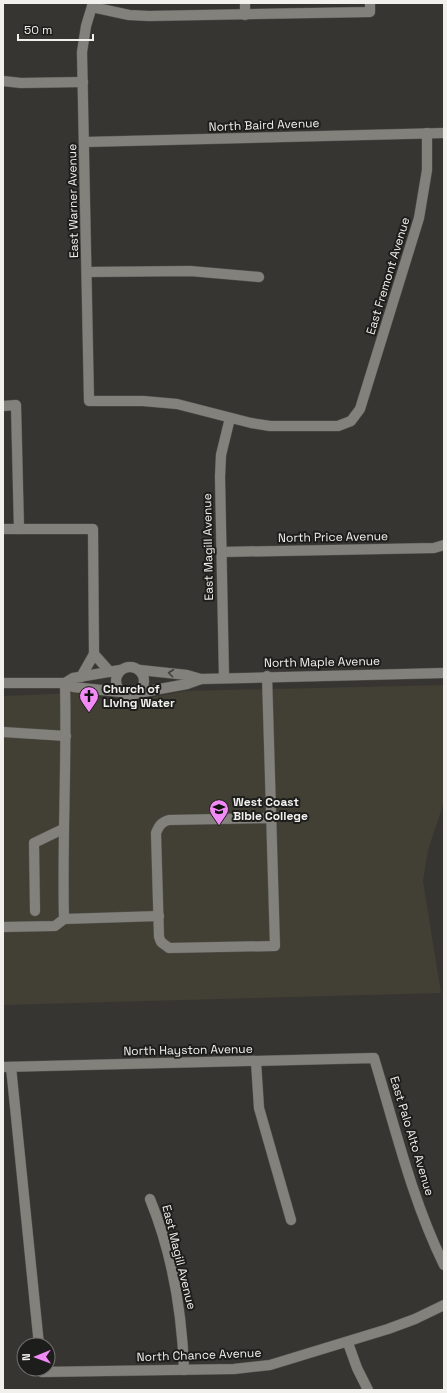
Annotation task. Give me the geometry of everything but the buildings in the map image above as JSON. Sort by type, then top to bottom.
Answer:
[{"type":"street","points":[[244,3],[245,14]]},
{"type":"street","points":[[92,5],[129,15],[149,16],[245,14],[370,7]]},
{"type":"street","name":"East Warner Avenue","points":[[92,5],[83,40],[89,401],[143,401],[172,403],[230,418]]},
{"type":"street","points":[[3,81],[21,83],[83,82]]},
{"type":"street","name":"North Baird Avenue","points":[[85,142],[444,133]]},
{"type":"street","name":"East Fremont Avenue","points":[[230,418],[251,423],[287,426],[338,426],[350,421],[360,409],[415,235],[425,184],[427,134]]},
{"type":"street","points":[[88,272],[190,270],[259,277]]},
{"type":"street","points":[[3,406],[16,405],[19,529]]},
{"type":"street","name":"East Magill Avenue","points":[[224,677],[220,466],[230,418]]},
{"type":"street","points":[[3,530],[93,529],[94,654],[81,677]]},
{"type":"street","name":"North Price Avenue","points":[[222,552],[434,548],[444,545]]},
{"type":"street","points":[[94,654],[115,671],[117,674],[116,683],[120,692]]},
{"type":"street","name":"North Maple Avenue","points":[[65,683],[72,678],[115,671],[128,666],[140,670],[201,678],[444,673]]},
{"type":"street","points":[[138,693],[144,682],[140,670]]},
{"type":"street","points":[[267,676],[272,818],[275,946],[169,948],[161,942],[159,937],[156,833],[158,827],[163,821],[272,818]]},
{"type":"street","name":"North Maple Avenue","points":[[3,684],[65,683],[73,687],[120,692],[129,696],[188,684],[201,678]]},
{"type":"street","points":[[64,918],[63,829],[66,736],[65,683]]},
{"type":"street","points":[[3,732],[66,736]]},
{"type":"street","points":[[34,911],[34,843],[63,829]]},
{"type":"street","points":[[3,928],[55,926],[64,918],[159,916]]},
{"type":"street","name":"North Hayston Avenue","points":[[7,1067],[374,1058]]},
{"type":"street","name":"East Palo Alto Avenue","points":[[374,1058],[418,1203],[444,1265]]},
{"type":"street","points":[[256,1062],[259,1108],[291,1220]]},
{"type":"street","points":[[7,1067],[38,1337]]},
{"type":"street","name":"East Magill Avenue","points":[[150,1199],[158,1218],[179,1302],[183,1335],[184,1370]]},
{"type":"street","name":"North Chance Avenue","points":[[56,1370],[184,1370],[253,1368],[270,1365],[348,1343],[415,1319],[444,1305]]},
{"type":"street","points":[[348,1343],[357,1368],[368,1390]]},
{"type":"shaded area","name":"West Coast Bible College","points":[[444,685],[444,802],[428,850],[423,881],[441,993],[3,1005],[3,696],[76,693],[117,701],[133,701],[185,691]]},
{"type":"place","name":"Church of Living Water","points":[[89,713]]},
{"type":"place","name":"West Coast Bible College","points":[[219,826]]}]
